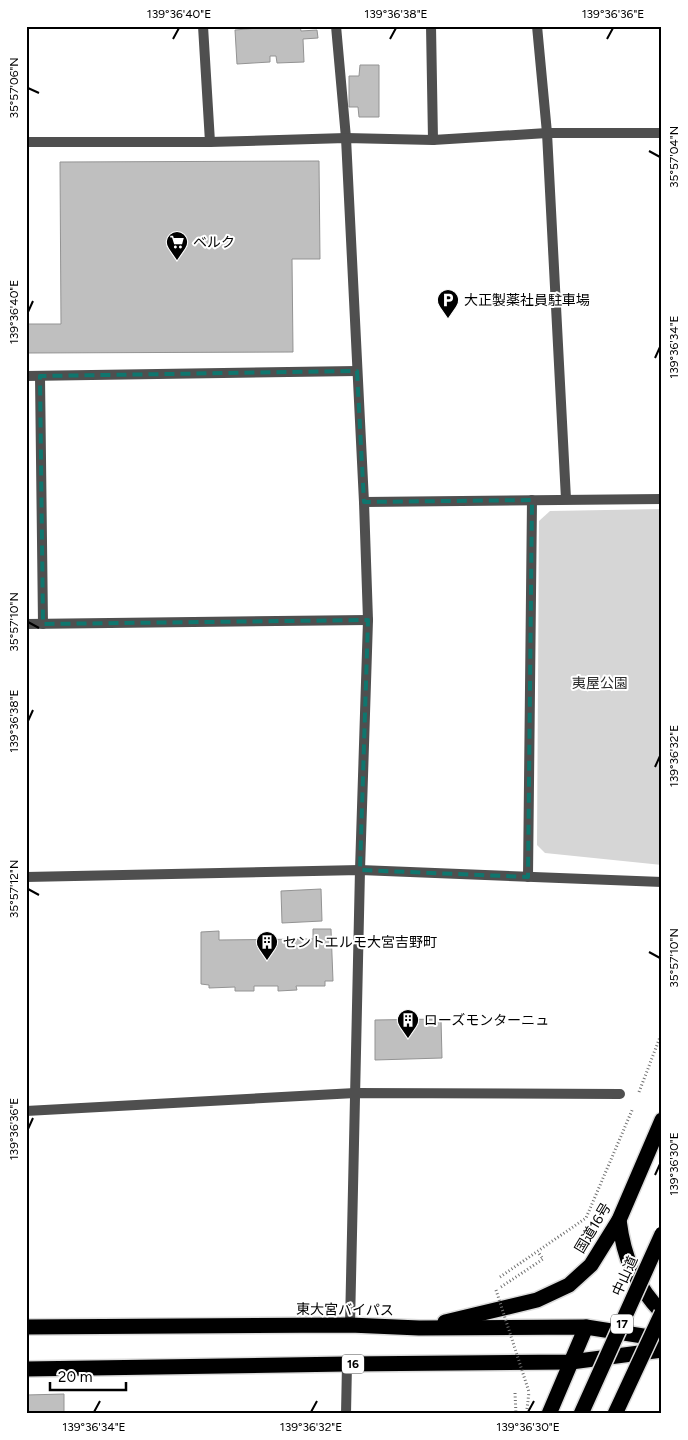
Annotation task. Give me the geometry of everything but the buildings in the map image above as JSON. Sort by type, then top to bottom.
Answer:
[{"type":"highway","name":"国道16号","points":[[419,1328],[537,1300],[569,1284],[591,1265],[619,1220],[662,1120]]},
{"type":"highway","points":[[619,1220],[626,1256],[637,1281],[648,1299],[662,1313]]},
{"type":"highway","name":"中山道","points":[[582,1414],[662,1234]]},
{"type":"highway","name":"17","points":[[615,1414],[662,1313]]},
{"type":"highway","name":"東大宮バイパス","points":[[26,1327],[586,1327],[662,1338]]},
{"type":"highway","points":[[549,1414],[586,1327]]},
{"type":"highway","name":"16","points":[[26,1369],[571,1362],[662,1350]]},
{"type":"street","points":[[203,26],[210,142]]},
{"type":"street","points":[[336,26],[346,138],[368,620],[360,870],[350,1326]]},
{"type":"street","points":[[431,26],[433,140]]},
{"type":"street","points":[[537,26],[548,133],[566,499]]},
{"type":"street","points":[[26,142],[210,142],[346,138],[433,140],[548,133],[662,132]]},
{"type":"street","points":[[26,376],[357,371]]},
{"type":"street","points":[[40,376],[43,624]]},
{"type":"street","points":[[364,502],[662,498]]},
{"type":"street","points":[[528,877],[532,500]]},
{"type":"street","points":[[26,624],[368,620]]},
{"type":"street","points":[[26,877],[360,870],[662,882]]},
{"type":"street","points":[[26,1111],[355,1093],[620,1094]]},
{"type":"street","points":[[346,1414],[347,1364]]},
{"type":"path","points":[[638,1093],[662,1032]]},
{"type":"path","points":[[500,1277],[586,1218],[635,1102]]},
{"type":"path","points":[[527,1414],[529,1392],[496,1290],[543,1259],[538,1252]]},
{"type":"path","points":[[516,1393],[516,1414]]},
{"type":"highlighted area","points":[[357,371],[364,502],[532,500],[528,877],[360,870],[368,620],[43,624],[40,376]]},
{"type":"green space","name":"夷屋公園","points":[[662,509],[662,865],[545,853],[537,845],[539,521],[550,511]]},
{"type":"place","name":"ベルク","points":[[177,261]]},
{"type":"place","name":"大正製薬社員駐車場","points":[[448,319]]},
{"type":"place","name":"セントエルモ大宮吉野町","points":[[267,961]]},
{"type":"place","name":"ローズモンターニュ","points":[[408,1039]]}]
